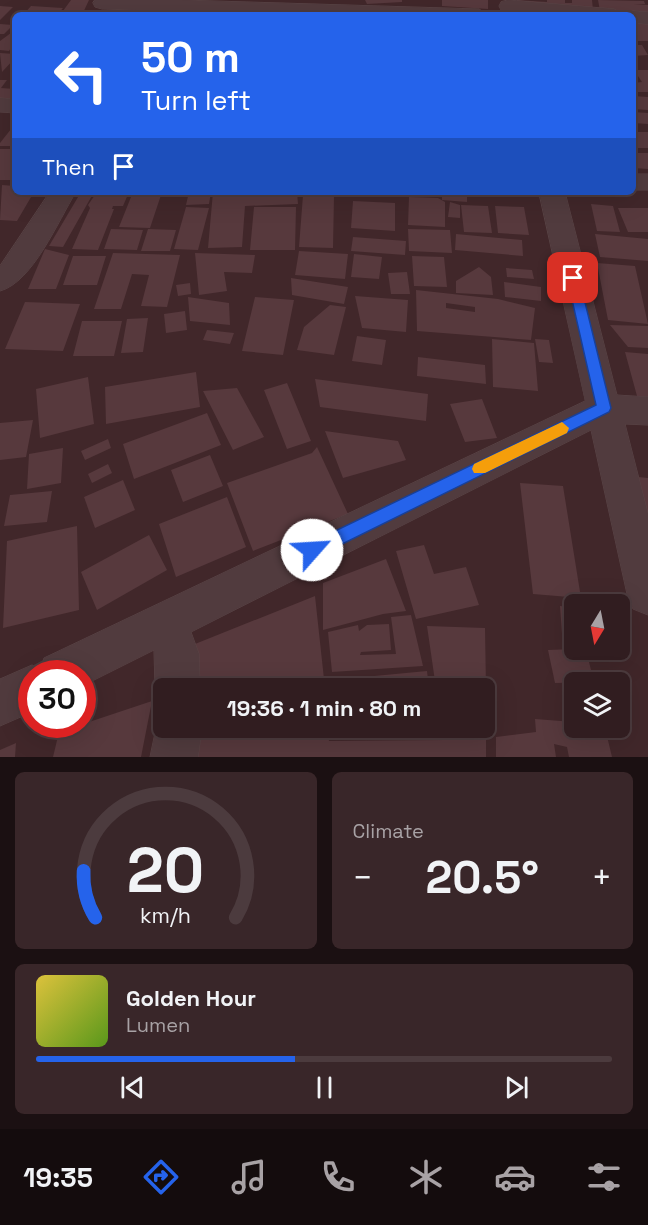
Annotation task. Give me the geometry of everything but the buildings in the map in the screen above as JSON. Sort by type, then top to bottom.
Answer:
[{"type":"street","points":[[100,6],[294,12]]},
{"type":"street","points":[[508,7],[574,12]]},
{"type":"street","points":[[0,281],[15,269],[61,195]]},
{"type":"street","points":[[553,195],[648,594]]},
{"type":"street","points":[[89,660],[604,408],[648,411]]},
{"type":"street","points":[[166,622],[177,654],[178,678]]},
{"type":"street","points":[[0,703],[18,695]]},
{"type":"street","points":[[174,757],[177,738]]},
{"type":"slow traffic","points":[[480,469],[562,428]]},
{"type":"route","points":[[312,550],[604,408],[573,278]]}]
